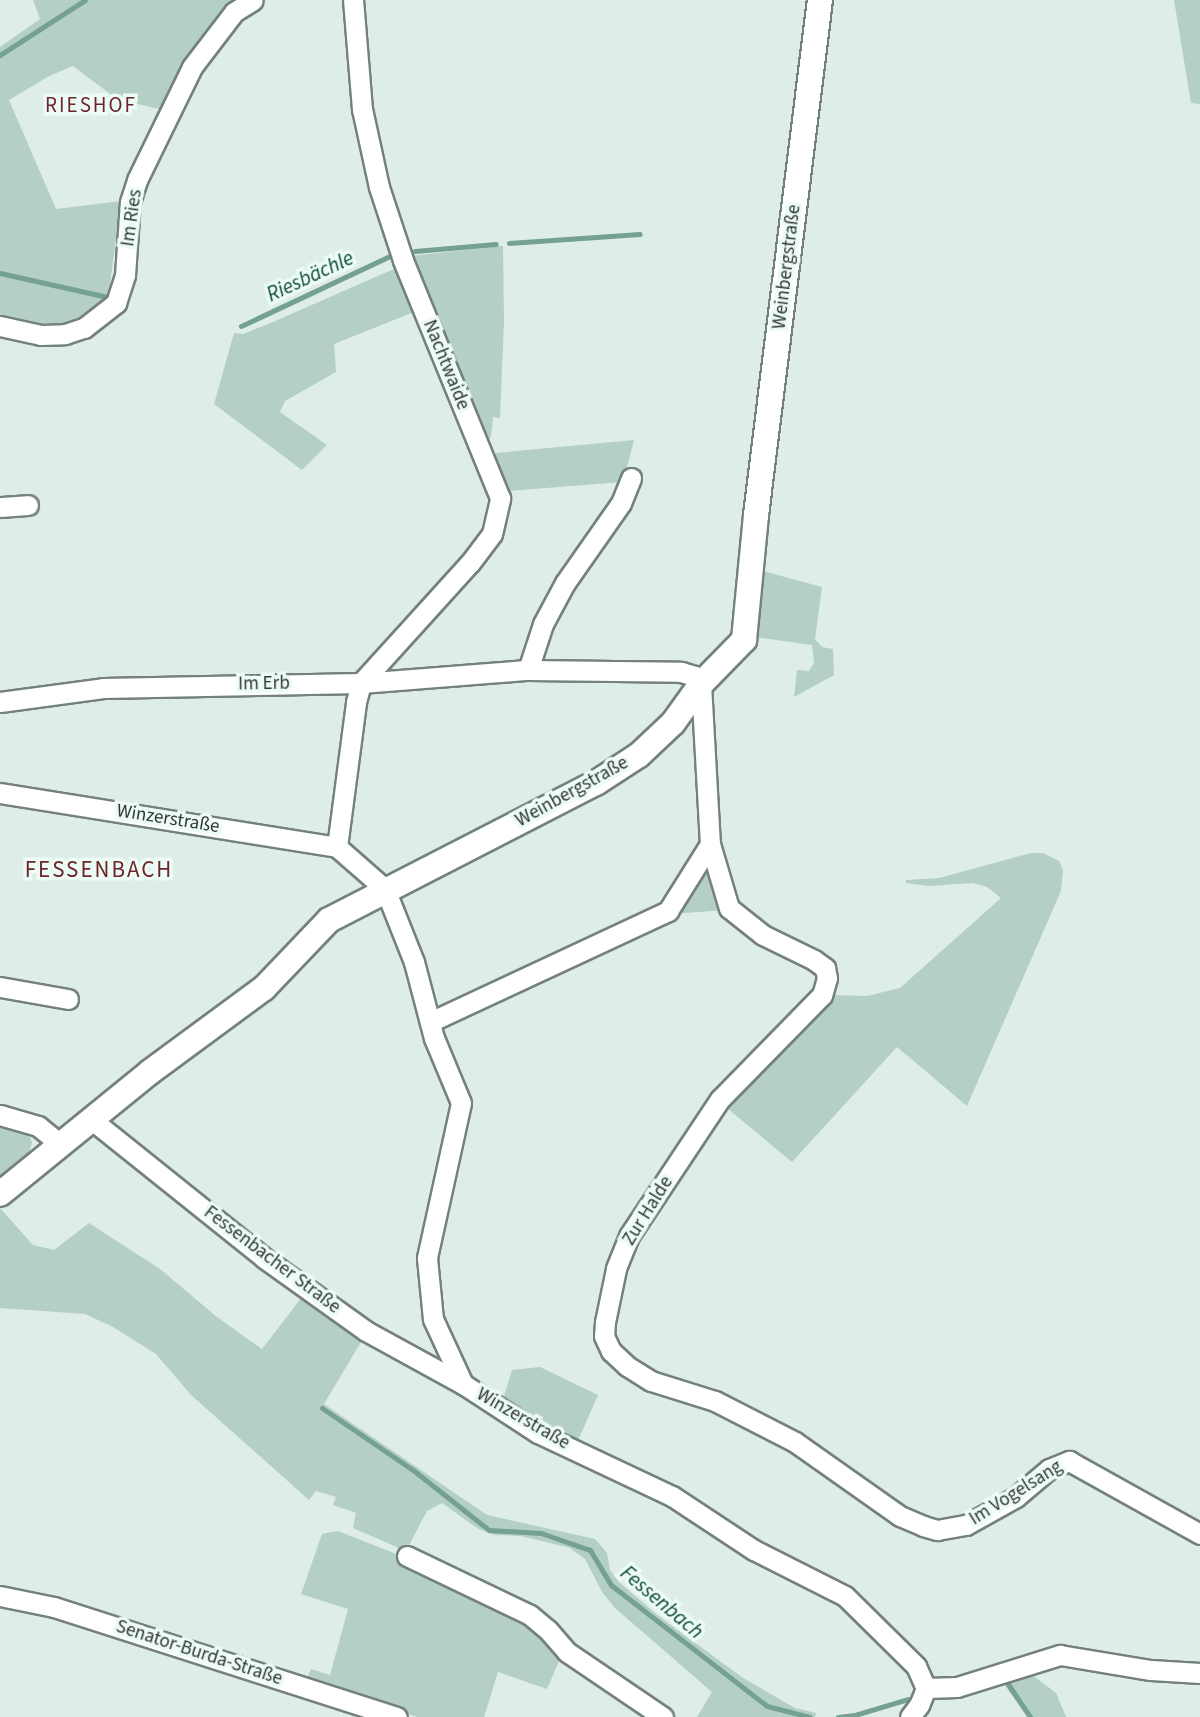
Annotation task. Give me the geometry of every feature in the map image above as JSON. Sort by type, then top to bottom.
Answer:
[{"type":"street","name":"Im Ries","points":[[0,326],[41,335],[65,334],[84,328],[116,303],[125,275],[131,202],[137,180],[192,67],[234,12],[253,0]]},
{"type":"street","name":"Nachtwaide","points":[[353,0],[362,109],[379,187],[403,260],[500,498],[492,534],[470,563],[361,683]]},
{"type":"street","name":"Weinbergstraße","points":[[0,1194],[150,1072],[264,988],[329,920],[596,783],[639,755],[673,723],[701,684],[744,640],[758,501],[820,0]]},
{"type":"street","points":[[528,670],[544,624],[565,583],[621,503],[631,478]]},
{"type":"street","points":[[0,507],[28,505]]},
{"type":"street","name":"Im Erb","points":[[0,702],[125,687],[361,683],[528,670],[681,672],[695,676],[701,684]]},
{"type":"street","points":[[337,847],[356,702],[361,683]]},
{"type":"street","name":"Zur Halde","points":[[701,684],[710,844],[729,908],[764,935],[825,968],[827,978],[822,995],[720,1099],[629,1236],[616,1269],[604,1336],[611,1351],[627,1366],[651,1381],[715,1401],[795,1442],[900,1516]]},
{"type":"street","name":"Winzerstraße","points":[[0,793],[337,847],[385,889],[414,962],[430,1022],[461,1103],[427,1258],[433,1319],[463,1384],[538,1433],[673,1496],[754,1550],[845,1596],[916,1666],[926,1688]]},
{"type":"street","points":[[430,1022],[668,911],[710,844]]},
{"type":"street","points":[[0,987],[68,999]]},
{"type":"street","points":[[0,1115],[38,1126],[60,1144]]},
{"type":"street","name":"Fessenbacher Straße","points":[[92,1120],[289,1276],[366,1331],[463,1384]]},
{"type":"street","name":"Im Vogelsang","points":[[900,1516],[937,1530],[966,1525],[1016,1497],[1049,1469],[1069,1461],[1200,1534]]},
{"type":"street","points":[[407,1556],[530,1615],[548,1630],[567,1652],[663,1717]]},
{"type":"street","name":"Senator-Burda-Straße","points":[[0,1596],[54,1607],[397,1717]]},
{"type":"street","points":[[909,1717],[919,1705],[926,1688],[957,1687],[1060,1655],[1151,1670],[1200,1673]]},
{"type":"green space","points":[[33,0],[246,0],[163,110],[117,99],[73,66],[49,76],[9,100],[56,209],[121,201],[108,299],[92,313],[56,326],[0,320],[0,47],[40,19]]},
{"type":"green space","points":[[1174,0],[1200,0],[1200,104],[1191,103]]},
{"type":"green space","points":[[503,246],[504,321],[500,418],[493,417],[491,437],[484,440],[410,256]]},
{"type":"green space","points":[[396,268],[414,312],[334,344],[336,372],[285,401],[280,412],[327,445],[302,470],[214,404],[234,333],[243,334],[273,322]]},
{"type":"green space","points":[[634,440],[623,482],[508,491],[493,461],[496,453]]},
{"type":"green space","points":[[759,570],[822,587],[815,639],[822,647],[833,649],[834,675],[794,697],[797,670],[809,671],[814,663],[812,645],[754,637]]},
{"type":"green space","points":[[1031,853],[1043,853],[1059,861],[1063,870],[1061,891],[967,1106],[897,1047],[792,1162],[722,1104],[830,995],[867,996],[900,988],[1001,898],[987,887],[973,883],[929,886],[906,883],[906,880],[939,878]]},
{"type":"green space","points":[[707,865],[725,910],[672,914]]},
{"type":"green space","points":[[0,1124],[28,1133],[32,1142],[28,1157],[0,1183]]},
{"type":"green space","points":[[0,1208],[33,1245],[54,1250],[89,1223],[160,1269],[217,1317],[262,1349],[302,1297],[364,1337],[324,1404],[487,1515],[595,1539],[607,1553],[610,1570],[618,1581],[656,1614],[743,1678],[795,1708],[816,1713],[815,1717],[697,1717],[712,1692],[615,1608],[602,1592],[585,1559],[570,1548],[521,1536],[494,1535],[477,1528],[442,1503],[427,1511],[406,1551],[353,1528],[356,1513],[333,1505],[336,1497],[316,1491],[309,1500],[191,1395],[156,1354],[113,1327],[85,1314],[0,1308]]},
{"type":"green space","points":[[540,1367],[598,1395],[576,1445],[549,1432],[503,1399],[512,1370]]},
{"type":"green space","points":[[338,1531],[404,1557],[518,1613],[562,1654],[547,1689],[498,1672],[484,1717],[417,1717],[306,1680],[311,1669],[330,1675],[348,1609],[301,1594],[322,1534]]},
{"type":"green space","points":[[1026,1670],[1056,1693],[1066,1717],[1027,1717],[1001,1680]]},
{"type":"waterway","name":"Riesbächle","points":[[0,55],[85,0]]},
{"type":"waterway","points":[[509,243],[640,234]]},
{"type":"waterway","points":[[415,251],[496,244]]},
{"type":"waterway","name":"Riesbächle","points":[[241,326],[392,255]]},
{"type":"waterway","name":"Riesbächle","points":[[0,273],[107,297]]},
{"type":"waterway","name":"Fessenbach","points":[[322,1408],[413,1470],[489,1530],[541,1533],[590,1550],[611,1585],[767,1706],[810,1717]]},
{"type":"waterway","name":"Fessenbach","points":[[1008,1684],[1030,1717]]},
{"type":"waterway","name":"Fessenbach","points":[[838,1717],[855,1715],[908,1699]]},
{"type":"district","name":"RIESHOF","points":[[91,105]]},
{"type":"district","name":"FESSENBACH","points":[[99,870]]}]
